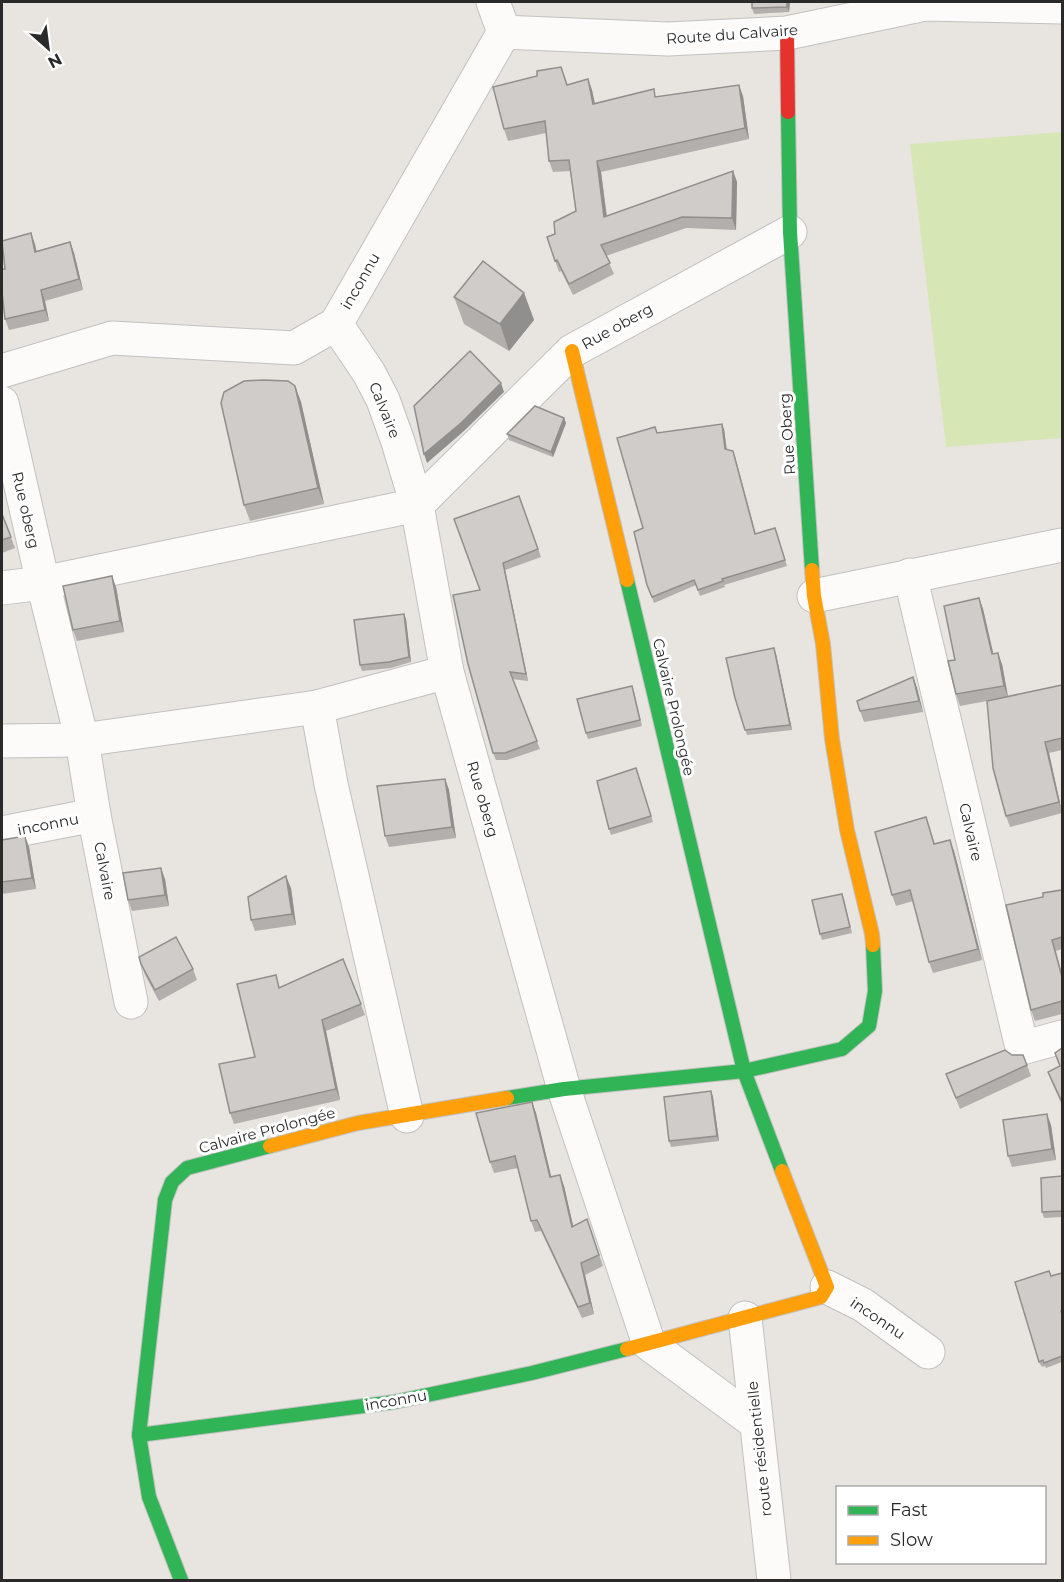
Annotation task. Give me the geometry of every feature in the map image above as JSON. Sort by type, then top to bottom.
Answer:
[{"type":"street","points":[[493,2],[504,32]]},
{"type":"street","name":"Route du Calvaire","points":[[504,32],[668,39],[788,33],[926,4],[1058,5]]},
{"type":"street","name":"inconnu","points":[[2,371],[112,338],[294,348],[336,324],[504,32]]},
{"type":"street","name":"Rue Oberg","points":[[788,33],[790,232],[814,596],[823,644],[832,739],[847,830]]},
{"type":"street","name":"Rue oberg","points":[[564,1089],[447,672],[417,505],[572,351],[790,232]]},
{"type":"street","name":"Calvaire","points":[[336,324],[369,373],[383,400],[417,505]]},
{"type":"street","name":"Calvaire Prolongée","points":[[572,351],[744,1071]]},
{"type":"street","name":"Rue oberg","points":[[2,403],[82,740]]},
{"type":"street","points":[[2,588],[43,583],[417,505]]},
{"type":"street","points":[[814,596],[1062,545]]},
{"type":"street","name":"Calvaire","points":[[910,575],[1022,1048],[1062,1037]]},
{"type":"street","points":[[2,741],[82,740],[316,707],[447,672]]},
{"type":"street","points":[[316,707],[331,784],[407,1116]]},
{"type":"street","name":"Calvaire","points":[[82,740],[94,815],[131,1002]]},
{"type":"street","name":"inconnu","points":[[2,833],[94,815]]},
{"type":"street","name":"Calvaire Prolongée","points":[[181,1581],[149,1497],[139,1435],[165,1200],[172,1182],[187,1168],[358,1124],[564,1089],[744,1071],[842,1049],[869,1026],[875,991],[872,934],[847,830]]},
{"type":"street","points":[[744,1071],[827,1287]]},
{"type":"street","points":[[564,1089],[649,1344],[756,1424]]},
{"type":"street","name":"inconnu","points":[[139,1435],[394,1402],[532,1373],[821,1297],[827,1287],[862,1305],[928,1352]]},
{"type":"street","name":"route résidentielle","points":[[745,1318],[774,1581]]},
{"type":"green space","points":[[1062,132],[1062,438],[946,447],[910,144]]},
{"type":"building","points":[[752,2],[787,2],[787,7],[752,8]]},
{"type":"building","points":[[561,67],[567,85],[588,79],[593,104],[654,89],[655,97],[739,85],[745,128],[597,161],[604,217],[733,171],[732,218],[682,217],[601,245],[610,263],[569,284],[557,260],[555,261],[547,237],[555,234],[554,222],[576,211],[569,160],[549,161],[545,121],[504,129],[493,87],[537,76],[537,71]]},
{"type":"building","points":[[31,233],[35,252],[70,242],[79,279],[41,290],[45,310],[5,319],[2,292],[2,269],[5,269],[2,241]]},
{"type":"building","points":[[483,261],[524,293],[500,324],[454,297]]},
{"type":"building","points":[[470,351],[501,383],[461,423],[424,454],[414,406]]},
{"type":"building","points":[[244,381],[288,381],[295,386],[318,488],[244,505],[221,403],[224,392]]},
{"type":"building","points":[[535,406],[564,418],[551,452],[507,434]]},
{"type":"building","points":[[722,424],[725,449],[733,451],[755,534],[775,528],[785,560],[722,579],[723,581],[698,590],[694,580],[652,597],[634,532],[643,528],[617,438],[655,427],[657,433]]},
{"type":"building","points":[[519,496],[538,549],[503,563],[526,674],[510,672],[537,741],[505,753],[493,753],[468,664],[453,595],[480,590],[454,519]]},
{"type":"building","points":[[2,514],[11,537],[2,540]]},
{"type":"building","points":[[112,576],[120,621],[73,630],[63,586]]},
{"type":"building","points":[[979,598],[992,654],[998,653],[1004,686],[956,694],[948,661],[955,660],[944,606]]},
{"type":"building","points":[[404,614],[409,657],[360,665],[354,620]]},
{"type":"building","points":[[774,648],[790,725],[745,730],[726,658]]},
{"type":"building","points":[[913,677],[919,701],[860,711],[857,701]]},
{"type":"building","points":[[1062,685],[1062,738],[1045,742],[1059,802],[1006,816],[993,768],[987,701]]},
{"type":"building","points":[[632,686],[640,720],[586,733],[577,699]]},
{"type":"building","points":[[636,768],[651,816],[609,829],[597,781]]},
{"type":"building","points":[[445,779],[452,827],[385,836],[377,786]]},
{"type":"building","points":[[926,817],[934,844],[950,840],[978,949],[929,962],[910,890],[892,895],[875,832]]},
{"type":"building","points":[[25,836],[32,878],[2,882],[2,840]]},
{"type":"building","points":[[161,868],[165,895],[128,900],[123,873]]},
{"type":"building","points":[[286,876],[292,914],[251,920],[248,897]]},
{"type":"building","points":[[1062,890],[1062,937],[1052,940],[1062,977],[1062,1001],[1031,1010],[1006,905],[1043,897],[1043,893]]},
{"type":"building","points":[[842,894],[850,927],[820,934],[812,900]]},
{"type":"building","points":[[176,937],[193,969],[155,990],[139,957]]},
{"type":"building","points":[[343,959],[361,1004],[322,1020],[336,1089],[230,1113],[219,1064],[255,1057],[237,984],[276,975],[279,988]]},
{"type":"building","points":[[1062,1048],[1062,1102],[1048,1072],[1060,1066],[1055,1053]]},
{"type":"building","points":[[1005,1050],[1012,1055],[1023,1055],[1027,1065],[956,1098],[946,1074]]},
{"type":"building","points":[[711,1091],[717,1136],[669,1141],[664,1097]]},
{"type":"building","points":[[532,1102],[550,1177],[560,1175],[572,1227],[587,1219],[599,1255],[581,1263],[590,1303],[578,1307],[537,1220],[531,1221],[515,1156],[490,1162],[476,1113]]},
{"type":"building","points":[[1047,1114],[1052,1149],[1008,1156],[1003,1120]]},
{"type":"building","points":[[1062,1176],[1062,1211],[1042,1212],[1041,1178]]},
{"type":"building","points":[[1049,1271],[1051,1276],[1062,1273],[1062,1356],[1044,1363],[1043,1360],[1039,1362],[1015,1282]]},
{"type":"traffic: fast","points":[[788,112],[790,232],[812,570]]},
{"type":"traffic: fast","points":[[627,580],[744,1071],[782,1171]]},
{"type":"traffic: fast","points":[[507,1098],[564,1089],[744,1071],[842,1049],[869,1026],[875,991],[873,945]]},
{"type":"traffic: fast","points":[[181,1580],[149,1497],[139,1435],[165,1200],[172,1182],[187,1168],[270,1146]]},
{"type":"traffic: fast","points":[[139,1435],[394,1402],[532,1373],[627,1349]]},
{"type":"traffic: slow","points":[[572,351],[627,580]]},
{"type":"traffic: slow","points":[[812,570],[814,596],[823,644],[832,739],[847,830],[873,945]]},
{"type":"traffic: slow","points":[[270,1146],[358,1123],[507,1098]]},
{"type":"traffic: slow","points":[[627,1349],[821,1297],[827,1287],[782,1171]]},
{"type":"traffic: jam","points":[[787,33],[788,112]]}]
